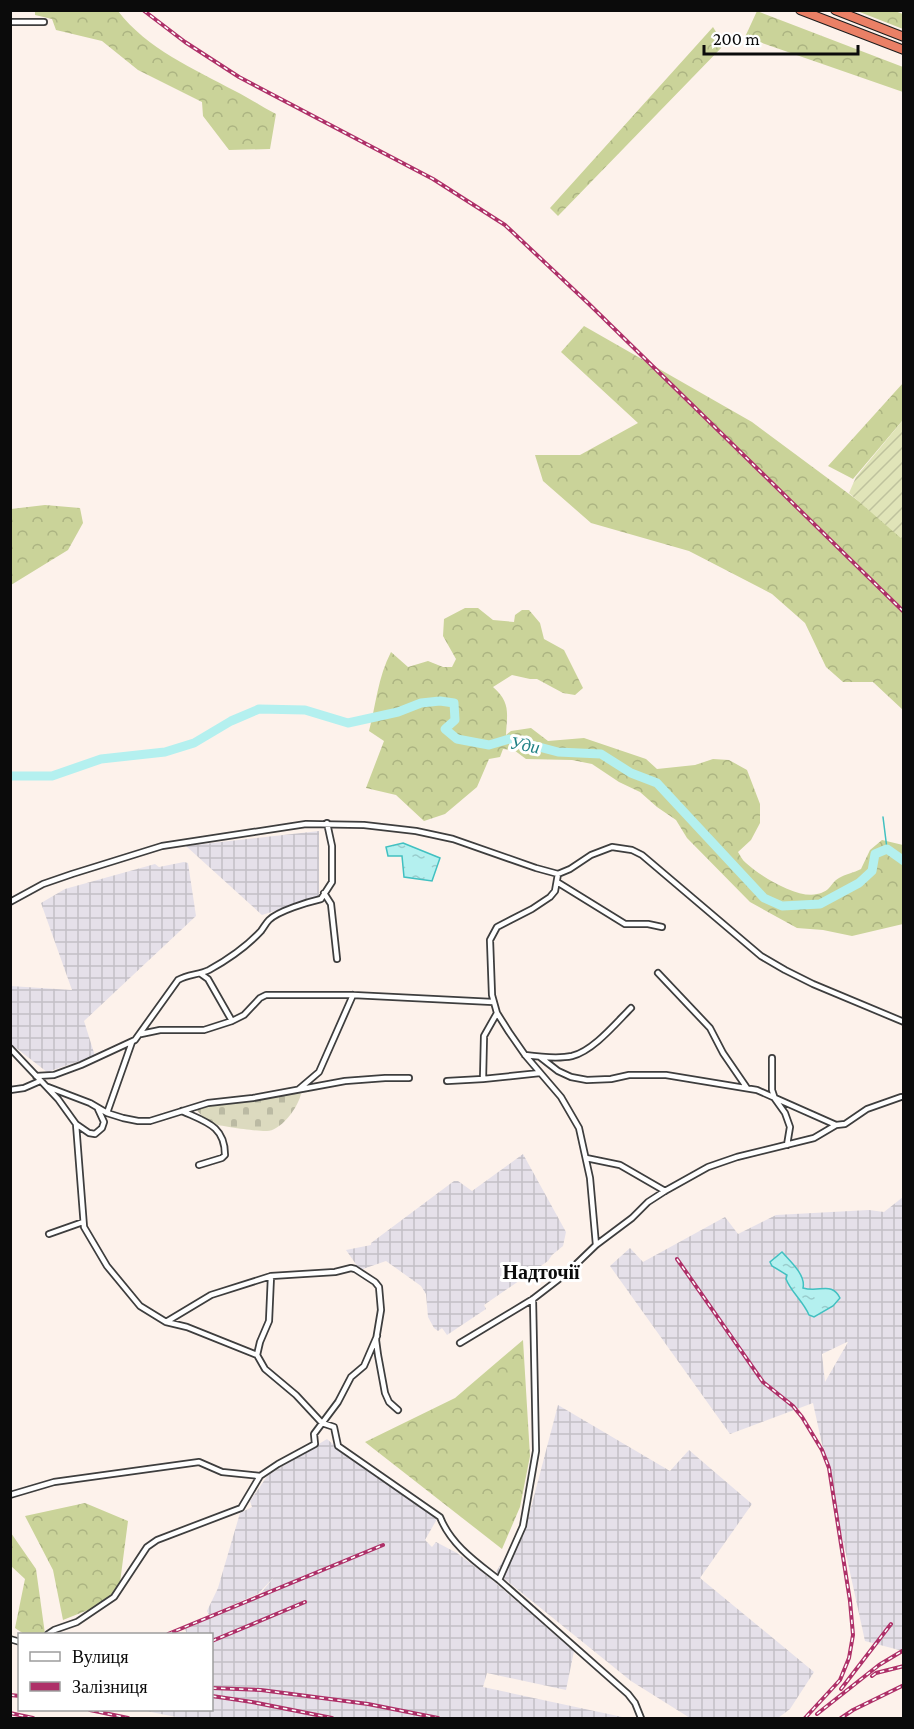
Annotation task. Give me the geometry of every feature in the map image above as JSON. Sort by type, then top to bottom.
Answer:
[{"type":"highway","points":[[800,10],[903,50]]},
{"type":"highway","points":[[835,10],[903,37]]},
{"type":"street","points":[[10,22],[44,22]]},
{"type":"street","points":[[36,1076],[54,1075],[132,1042],[140,1035],[178,980],[208,970],[244,946],[261,931],[270,918],[321,899],[332,882],[332,846],[327,823]]},
{"type":"street","points":[[10,902],[62,877],[162,846],[306,824],[364,825],[416,831],[453,839],[558,874],[591,855],[612,847],[632,850],[642,855],[761,956],[784,970],[903,1022]]},
{"type":"street","points":[[558,874],[555,891],[550,897],[497,927],[490,940],[493,1002],[497,1013],[525,1055],[561,1097],[579,1128],[590,1178],[596,1245]]},
{"type":"street","points":[[557,882],[625,924],[648,924],[662,927]]},
{"type":"street","points":[[324,893],[332,904],[337,959]]},
{"type":"street","points":[[658,973],[710,1028],[723,1053],[747,1088]]},
{"type":"street","points":[[200,974],[208,979],[232,1021]]},
{"type":"street","points":[[140,1035],[160,1030],[204,1030],[244,1015],[260,998],[266,995],[353,994],[493,1002]]},
{"type":"street","points":[[297,1090],[319,1072],[353,994]]},
{"type":"street","points":[[525,1055],[572,1056],[584,1052],[631,1008]]},
{"type":"street","points":[[483,1079],[484,1036],[497,1013]]},
{"type":"street","points":[[107,1113],[132,1042]]},
{"type":"street","points":[[10,1048],[48,1087],[76,1124],[88,1133],[98,1133],[102,1128],[104,1122],[98,1109]]},
{"type":"street","points":[[540,1057],[558,1071],[587,1080],[666,1075],[757,1090],[836,1125]]},
{"type":"street","points":[[772,1058],[772,1090],[790,1126],[787,1145]]},
{"type":"street","points":[[447,1080],[540,1073]]},
{"type":"street","points":[[48,1087],[90,1103],[107,1113],[138,1121],[150,1121],[208,1103],[362,1079],[409,1078]]},
{"type":"street","points":[[10,1090],[24,1088],[40,1081]]},
{"type":"street","points":[[460,1343],[533,1299],[568,1272],[596,1245],[632,1218],[648,1202],[708,1167],[737,1156],[814,1138],[836,1125],[845,1124],[867,1109],[901,1097]]},
{"type":"street","points":[[181,1111],[200,1119],[222,1134],[225,1155],[200,1166]]},
{"type":"street","points":[[76,1124],[84,1227],[107,1266],[140,1306],[166,1322],[187,1327],[257,1355],[265,1369],[296,1395],[322,1423],[334,1427],[338,1446],[440,1517],[445,1529],[466,1555],[499,1580],[628,1694],[641,1719]]},
{"type":"street","points":[[586,1158],[620,1165],[665,1191]]},
{"type":"street","points":[[49,1234],[83,1222]]},
{"type":"street","points":[[166,1322],[211,1295],[271,1276],[355,1269],[372,1280],[378,1287],[381,1311],[377,1335],[378,1355],[388,1402],[398,1410]]},
{"type":"street","points":[[257,1355],[269,1321],[271,1276]]},
{"type":"street","points":[[499,1580],[524,1526],[536,1451],[533,1299]]},
{"type":"street","points":[[50,1633],[77,1622],[114,1597],[147,1547],[157,1540],[241,1508],[260,1476],[315,1444],[314,1434],[338,1402],[351,1377],[364,1366],[377,1335]]},
{"type":"street","points":[[10,1495],[54,1482],[199,1462],[222,1472],[260,1476]]},
{"type":"shaded area","points":[[319,831],[319,897],[262,915],[186,846]]},
{"type":"shaded area","points":[[188,863],[196,916],[84,1021],[95,1056],[47,1072],[11,1044],[10,986],[72,990],[41,903],[65,889],[155,864],[159,867]]},
{"type":"shaded area","points":[[523,1154],[566,1232],[563,1246],[548,1261],[484,1305],[486,1309],[447,1335],[442,1328],[438,1331],[434,1328],[428,1317],[426,1294],[421,1286],[386,1261],[360,1270],[346,1250],[371,1245],[454,1181],[458,1181],[472,1191]]},
{"type":"shaded area","points":[[903,1197],[903,1651],[865,1641],[813,1403],[730,1434],[610,1266],[630,1248],[643,1262],[725,1217],[738,1234],[776,1215],[869,1210],[884,1212]],"holes":[[[848,1342],[825,1382],[822,1354]]]},
{"type":"shaded area","points":[[558,1405],[670,1471],[689,1450],[752,1504],[700,1578],[814,1672],[790,1709],[778,1718],[690,1718],[631,1681],[496,1572],[528,1519]]},
{"type":"shaded area","points":[[327,1439],[437,1519],[425,1540],[432,1547],[436,1542],[457,1553],[490,1578],[574,1651],[566,1690],[487,1673],[483,1687],[627,1718],[181,1718],[146,1711],[213,1711],[213,1633],[187,1633],[185,1629],[257,1598],[274,1577],[258,1594],[209,1615],[207,1611],[218,1588],[240,1513],[252,1507],[250,1501],[268,1475]]},
{"type":"green space","points":[[35,11],[118,11],[143,36],[172,57],[276,114],[270,149],[229,150],[203,116],[202,102],[138,70],[102,41],[56,30],[52,19],[35,15]]},
{"type":"green space","points":[[757,11],[903,67],[903,92],[745,37]]},
{"type":"green space","points":[[857,11],[895,11],[903,14],[903,29]]},
{"type":"green space","points":[[713,27],[724,45],[558,216],[550,208]]},
{"type":"green space","points":[[584,326],[752,422],[903,534],[903,710],[873,682],[843,682],[826,667],[805,623],[772,594],[689,551],[591,523],[543,481],[535,455],[580,455],[638,423],[561,352]]},
{"type":"green space","points":[[903,383],[903,420],[853,479],[828,466]]},
{"type":"green space","points":[[903,420],[903,540],[849,493],[856,477]]},
{"type":"green space","points":[[45,505],[80,508],[83,523],[68,550],[11,585],[11,509]]},
{"type":"green space","points":[[465,608],[478,608],[493,620],[514,622],[515,615],[522,610],[529,610],[540,623],[544,639],[564,650],[583,688],[575,695],[563,693],[537,679],[512,675],[493,687],[503,698],[507,709],[506,735],[511,731],[531,728],[548,741],[584,738],[646,759],[657,769],[695,765],[713,759],[729,760],[747,770],[760,804],[760,823],[751,840],[738,852],[745,862],[770,880],[790,890],[809,895],[826,891],[836,880],[861,869],[870,850],[882,840],[903,845],[903,924],[852,936],[797,928],[750,902],[687,838],[676,820],[640,792],[619,782],[592,764],[572,760],[526,759],[514,750],[503,749],[500,757],[489,759],[477,787],[445,814],[424,821],[396,795],[366,788],[384,741],[369,731],[380,681],[391,652],[408,667],[428,661],[443,667],[452,667],[456,659],[443,636],[444,619]]},
{"type":"green space","points":[[299,1092],[300,1099],[292,1113],[284,1122],[269,1131],[218,1125],[207,1120],[197,1110],[198,1106]]},
{"type":"green space","points":[[523,1340],[530,1456],[520,1507],[502,1549],[365,1442],[455,1398]]},
{"type":"green space","points":[[85,1503],[128,1521],[118,1598],[63,1620],[53,1570],[25,1516]]},
{"type":"green space","points":[[11,1533],[36,1569],[45,1633],[22,1633],[15,1628],[25,1579],[11,1566]]},
{"type":"water","points":[[403,843],[440,858],[432,881],[404,877],[402,856],[388,856],[386,847]]},
{"type":"water","points":[[782,1252],[800,1273],[803,1288],[829,1289],[837,1293],[840,1298],[833,1306],[814,1317],[809,1315],[788,1284],[787,1275],[772,1266],[770,1262]]},
{"type":"waterway","name":"Уди","points":[[10,776],[52,776],[101,759],[165,752],[194,743],[231,721],[259,709],[305,710],[348,723],[398,712],[421,703],[440,701],[454,703],[455,720],[445,729],[457,739],[489,745],[509,739],[558,752],[601,754],[631,773],[657,783],[764,898],[782,906],[820,904],[859,883],[872,871],[875,854],[887,849],[904,861]]},
{"type":"waterway","points":[[883,817],[887,849]]},
{"type":"railway","points":[[143,10],[185,42],[239,77],[433,179],[505,225],[904,612]]},
{"type":"railway","points":[[677,1259],[763,1382],[793,1406],[802,1417],[822,1450],[829,1468],[850,1601],[853,1635],[849,1658],[840,1680],[805,1718]]},
{"type":"railway","points":[[170,1633],[383,1545]]},
{"type":"railway","points":[[213,1641],[305,1602]]},
{"type":"railway","points":[[841,1689],[891,1624]]},
{"type":"railway","points":[[817,1714],[879,1665],[904,1650]]},
{"type":"railway","points":[[872,1676],[904,1666]]},
{"type":"railway","points":[[841,1718],[904,1685]]},
{"type":"railway","points":[[213,1688],[261,1690],[368,1704],[438,1718]]},
{"type":"railway","points":[[10,1695],[18,1696]]},
{"type":"railway","points":[[213,1696],[332,1718]]},
{"type":"railway","points":[[95,1711],[128,1718]]},
{"type":"railway","points":[[10,1713],[33,1718]]},
{"type":"district","name":"Надточії","points":[[541,1272]]}]
